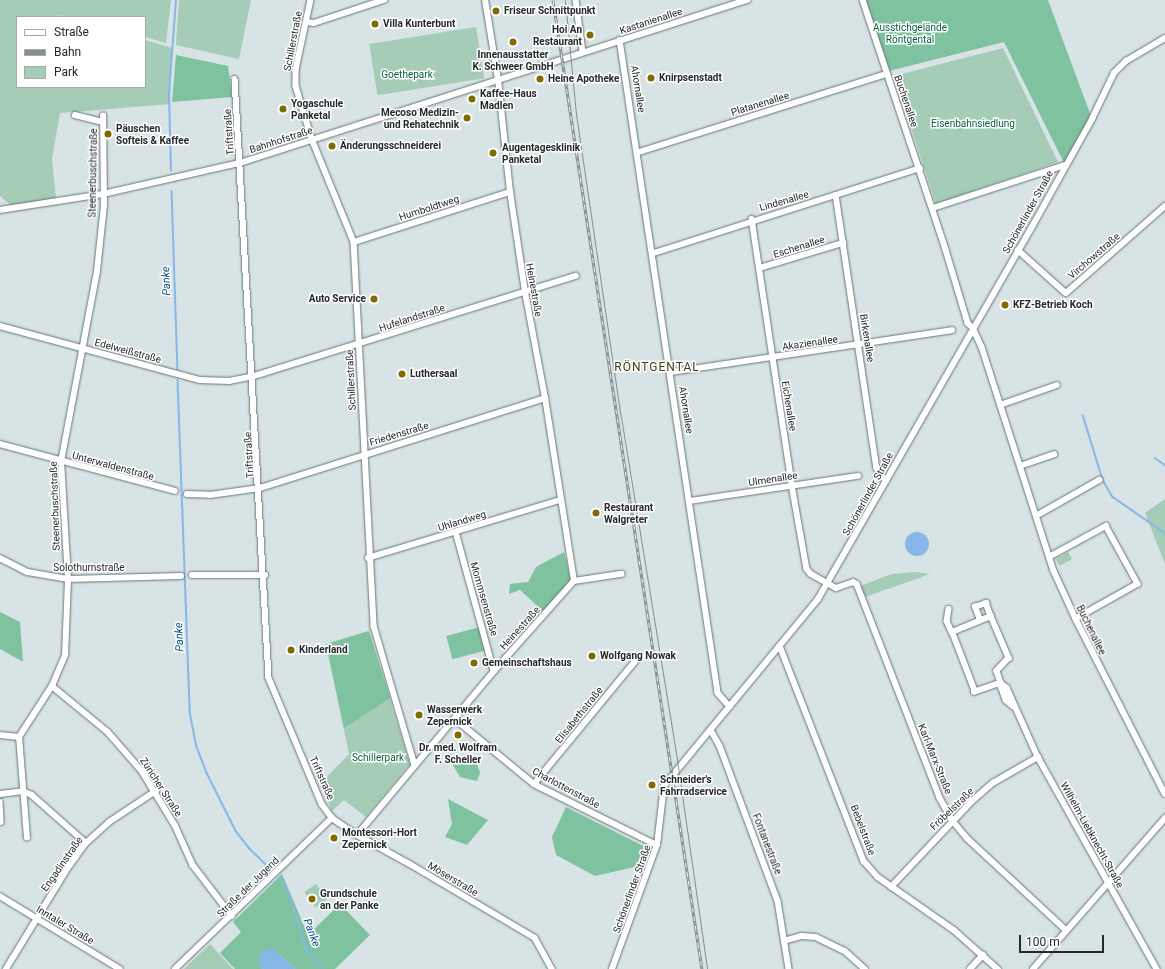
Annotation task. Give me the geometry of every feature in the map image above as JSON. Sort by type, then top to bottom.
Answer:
[{"type":"street","name":"Schillerstraße","points":[[311,0],[295,82],[312,139],[354,242],[368,558],[374,626],[415,765]]},
{"type":"street","points":[[306,22],[314,23],[384,0]]},
{"type":"street","name":"Heinestraße","points":[[357,836],[494,671],[574,581],[545,398],[525,292],[510,192],[498,80],[485,0]]},
{"type":"street","points":[[576,0],[583,52]]},
{"type":"street","name":"Kastanienallee","points":[[583,52],[747,0]]},
{"type":"street","name":"Buchenallee","points":[[863,0],[920,168],[968,323],[973,328],[982,347],[1049,557],[1076,619],[1165,794]]},
{"type":"street","name":"Schönerlinder Straße","points":[[612,969],[658,845],[664,786],[780,646],[828,584],[1092,119],[1114,73],[1126,61],[1165,38]]},
{"type":"street","name":"Ahornallee","points":[[620,40],[639,152],[718,693],[730,707]]},
{"type":"street","name":"Bahnhofstraße","points":[[0,210],[103,194],[240,163],[583,52]]},
{"type":"street","name":"Platanenallee","points":[[639,152],[887,74]]},
{"type":"street","name":"Triftstraße","points":[[235,78],[254,376],[269,678],[322,804],[332,818]]},
{"type":"street","name":"Steenerbuschstraße","points":[[19,738],[52,686],[65,654],[68,579],[61,462],[97,271],[103,194],[103,119],[75,115]]},
{"type":"street","points":[[933,208],[1065,165]]},
{"type":"street","name":"Lindenallee","points":[[654,253],[752,219],[836,195],[920,168]]},
{"type":"street","name":"Humboldtweg","points":[[354,242],[510,192]]},
{"type":"street","name":"Birkenallee","points":[[836,195],[860,344],[877,468],[886,480]]},
{"type":"street","name":"Virchowstraße","points":[[1018,250],[1066,293],[1165,206]]},
{"type":"street","name":"Eichenallee","points":[[752,219],[792,485],[807,569],[828,584]]},
{"type":"street","name":"Eschenallee","points":[[760,268],[843,243]]},
{"type":"street","name":"Hufelandstraße","points":[[254,376],[576,276]]},
{"type":"street","name":"Edelweißstraße","points":[[0,326],[200,380],[229,381],[254,376]]},
{"type":"street","name":"Akazienallee","points":[[672,372],[952,330]]},
{"type":"street","points":[[1000,405],[1057,385]]},
{"type":"street","name":"Friedenstraße","points":[[260,488],[545,398]]},
{"type":"street","name":"Unterwaldenstraße","points":[[0,444],[61,462],[175,491]]},
{"type":"street","points":[[1020,466],[1054,454]]},
{"type":"street","name":"Ulmenallee","points":[[690,501],[858,476]]},
{"type":"street","points":[[1036,516],[1099,480]]},
{"type":"street","points":[[187,494],[210,495],[260,488]]},
{"type":"street","name":"Uhlandweg","points":[[368,558],[560,500]]},
{"type":"street","points":[[1049,557],[1106,526],[1138,584],[1076,619]]},
{"type":"street","name":"Mommsenstraße","points":[[456,532],[494,671]]},
{"type":"street","name":"Solothurnstraße","points":[[0,558],[28,572],[68,579],[181,576]]},
{"type":"street","points":[[574,581],[621,574]]},
{"type":"street","points":[[192,575],[265,575]]},
{"type":"street","name":"Karl-Marx-Straße","points":[[828,584],[836,588],[853,582],[857,584],[940,798],[952,820],[967,838],[1066,930]]},
{"type":"street","name":"Wilhelm-Liebknecht-Straße","points":[[980,620],[976,607],[986,603],[990,616],[1009,658],[997,669],[1006,700],[1015,708],[1038,757],[1157,969]]},
{"type":"street","points":[[949,609],[946,621],[952,632],[975,692],[1001,683]]},
{"type":"street","points":[[952,632],[990,616]]},
{"type":"street","name":"Bebelstraße","points":[[780,646],[864,861],[878,877],[954,930],[998,969]]},
{"type":"street","name":"Elisabethstraße","points":[[534,784],[638,658]]},
{"type":"street","name":"Züricher Straße","points":[[52,686],[108,732],[142,771],[156,791],[193,864],[232,916]]},
{"type":"street","name":"Charlottenstraße","points":[[455,719],[534,784],[653,845],[658,845]]},
{"type":"street","name":"Fontanestraße","points":[[711,730],[720,746],[774,888],[789,969]]},
{"type":"street","points":[[0,735],[19,738],[27,838]]},
{"type":"street","name":"Fröbelstraße","points":[[891,887],[952,820],[993,783],[1038,757]]},
{"type":"street","points":[[0,794],[23,791],[40,801],[86,843]]},
{"type":"street","name":"Engadinstraße","points":[[6,969],[36,918],[86,843],[120,814],[156,791]]},
{"type":"street","points":[[0,802],[1,822]]},
{"type":"street","name":"Möserstraße","points":[[332,818],[357,836],[410,864],[535,938],[552,969]]},
{"type":"street","name":"Straße der Jugend","points":[[176,969],[332,818]]},
{"type":"street","points":[[1033,969],[1066,930],[1109,884],[1165,818]]},
{"type":"street","name":"Inntaler Straße","points":[[0,896],[120,969]]},
{"type":"street","points":[[784,940],[801,936],[816,937],[845,951],[865,969]]},
{"type":"street","points":[[970,969],[982,954]]},
{"type":"green space","points":[[0,0],[171,0],[166,43],[146,37],[146,16],[63,16],[54,14],[60,16],[16,16],[16,88],[146,88],[146,40],[172,48],[170,104],[60,113],[52,159],[56,200],[14,208],[0,196]]},
{"type":"green space","points":[[179,0],[251,0],[239,59],[176,45]]},
{"type":"green space","name":"Ausstichgelände Röntgental","points":[[866,0],[1048,0],[1092,119],[1065,165],[1004,42],[889,71]]},
{"type":"green space","name":"Goethepark","points":[[476,27],[484,78],[377,95],[369,44]]},
{"type":"green space","name":"Eisenbahnsiedlung","points":[[1003,48],[1058,162],[936,204],[894,76]]},
{"type":"green space","points":[[176,55],[228,66],[232,97],[172,102]]},
{"type":"green space","points":[[1165,499],[1165,564],[1145,513]]},
{"type":"green space","points":[[564,552],[571,580],[543,611],[520,590],[509,594],[510,584],[528,582],[536,567]]},
{"type":"green space","points":[[1068,552],[1072,559],[1060,566],[1056,559]]},
{"type":"green space","points":[[915,572],[930,574],[865,597],[860,586],[892,574]]},
{"type":"green space","points":[[0,612],[20,622],[23,662],[0,649]]},
{"type":"green space","points":[[480,627],[486,650],[452,659],[446,636]]},
{"type":"green space","name":"Schillerpark","points":[[369,631],[410,764],[366,817],[344,800],[332,811],[321,783],[349,754],[326,644]]},
{"type":"green space","points":[[369,631],[390,698],[344,728],[326,644]]},
{"type":"green space","points":[[455,756],[476,761],[480,773],[477,781],[460,777],[451,762]]},
{"type":"green space","points":[[448,799],[488,820],[467,845],[445,837],[452,824]]},
{"type":"green space","points":[[566,807],[649,849],[643,865],[595,876],[556,855],[552,837]]},
{"type":"green space","points":[[282,874],[308,935],[340,904],[370,935],[335,969],[295,969],[280,955],[259,963],[263,969],[235,969],[220,953],[241,932],[233,922]]},
{"type":"green space","points":[[316,884],[327,900],[315,908],[305,892]]},
{"type":"green space","points":[[210,944],[233,969],[184,969]]},
{"type":"water","points":[[917,532],[925,536],[929,544],[925,552],[917,556],[909,552],[905,544],[909,536]]},
{"type":"water","points":[[271,948],[295,969],[263,969],[259,963],[261,951]]},
{"type":"waterway","name":"Panke","points":[[171,171],[169,93],[176,0]]},
{"type":"waterway","name":"Panke","points":[[172,191],[178,369]]},
{"type":"waterway","name":"Panke","points":[[178,380],[190,712],[197,747],[207,773],[236,831],[250,849],[271,869]]},
{"type":"waterway","points":[[1083,415],[1103,480],[1113,497],[1165,533]]},
{"type":"waterway","points":[[1155,458],[1165,465]]},
{"type":"waterway","name":"Panke","points":[[280,877],[290,895],[307,950],[324,969]]},
{"type":"tram line","points":[[565,0],[576,114],[621,417],[677,760],[707,969]]},
{"type":"railway","points":[[553,0],[702,969]]},
{"type":"place","name":"Friseur Schnittpunkt","points":[[496,11]]},
{"type":"place","name":"Villa Kunterbunt","points":[[375,24]]},
{"type":"place","name":"Hoi An Restaurant","points":[[590,35]]},
{"type":"place","name":"Innenausstatter K. Schweer GmbH","points":[[513,42]]},
{"type":"place","name":"Knirpsenstadt","points":[[651,78]]},
{"type":"place","name":"Heine Apotheke","points":[[540,79]]},
{"type":"place","name":"Kaffee-Haus Madlen","points":[[472,99]]},
{"type":"place","name":"Yogaschule Panketal","points":[[283,109]]},
{"type":"place","name":"Mecoso Medizin- und Rehatechnik","points":[[467,118]]},
{"type":"place","name":"Päuschen Softeis & Kaffee","points":[[108,134]]},
{"type":"place","name":"Änderungsschneiderei","points":[[332,146]]},
{"type":"place","name":"Augentagesklinik Panketal","points":[[493,153]]},
{"type":"place","name":"Auto Service","points":[[374,299]]},
{"type":"place","name":"KFZ-Betrieb Koch","points":[[1005,305]]},
{"type":"place","name":"Luthersaal","points":[[402,374]]},
{"type":"place","name":"Restaurant Walgreter","points":[[596,513]]},
{"type":"place","name":"Kinderland","points":[[291,650]]},
{"type":"place","name":"Wolfgang Nowak","points":[[592,656]]},
{"type":"place","name":"Gemeinschaftshaus","points":[[474,663]]},
{"type":"place","name":"Wasserwerk Zepernick","points":[[419,715]]},
{"type":"place","name":"Dr. med. Wolfram F. Scheller","points":[[458,735]]},
{"type":"place","name":"Schneider's Fahrradservice","points":[[652,785]]},
{"type":"place","name":"Montessori-Hort Zepernick","points":[[334,838]]},
{"type":"place","name":"Grundschule an der Panke","points":[[312,899]]},
{"type":"district","name":"RÖNTGENTAL","points":[[657,368]]}]
